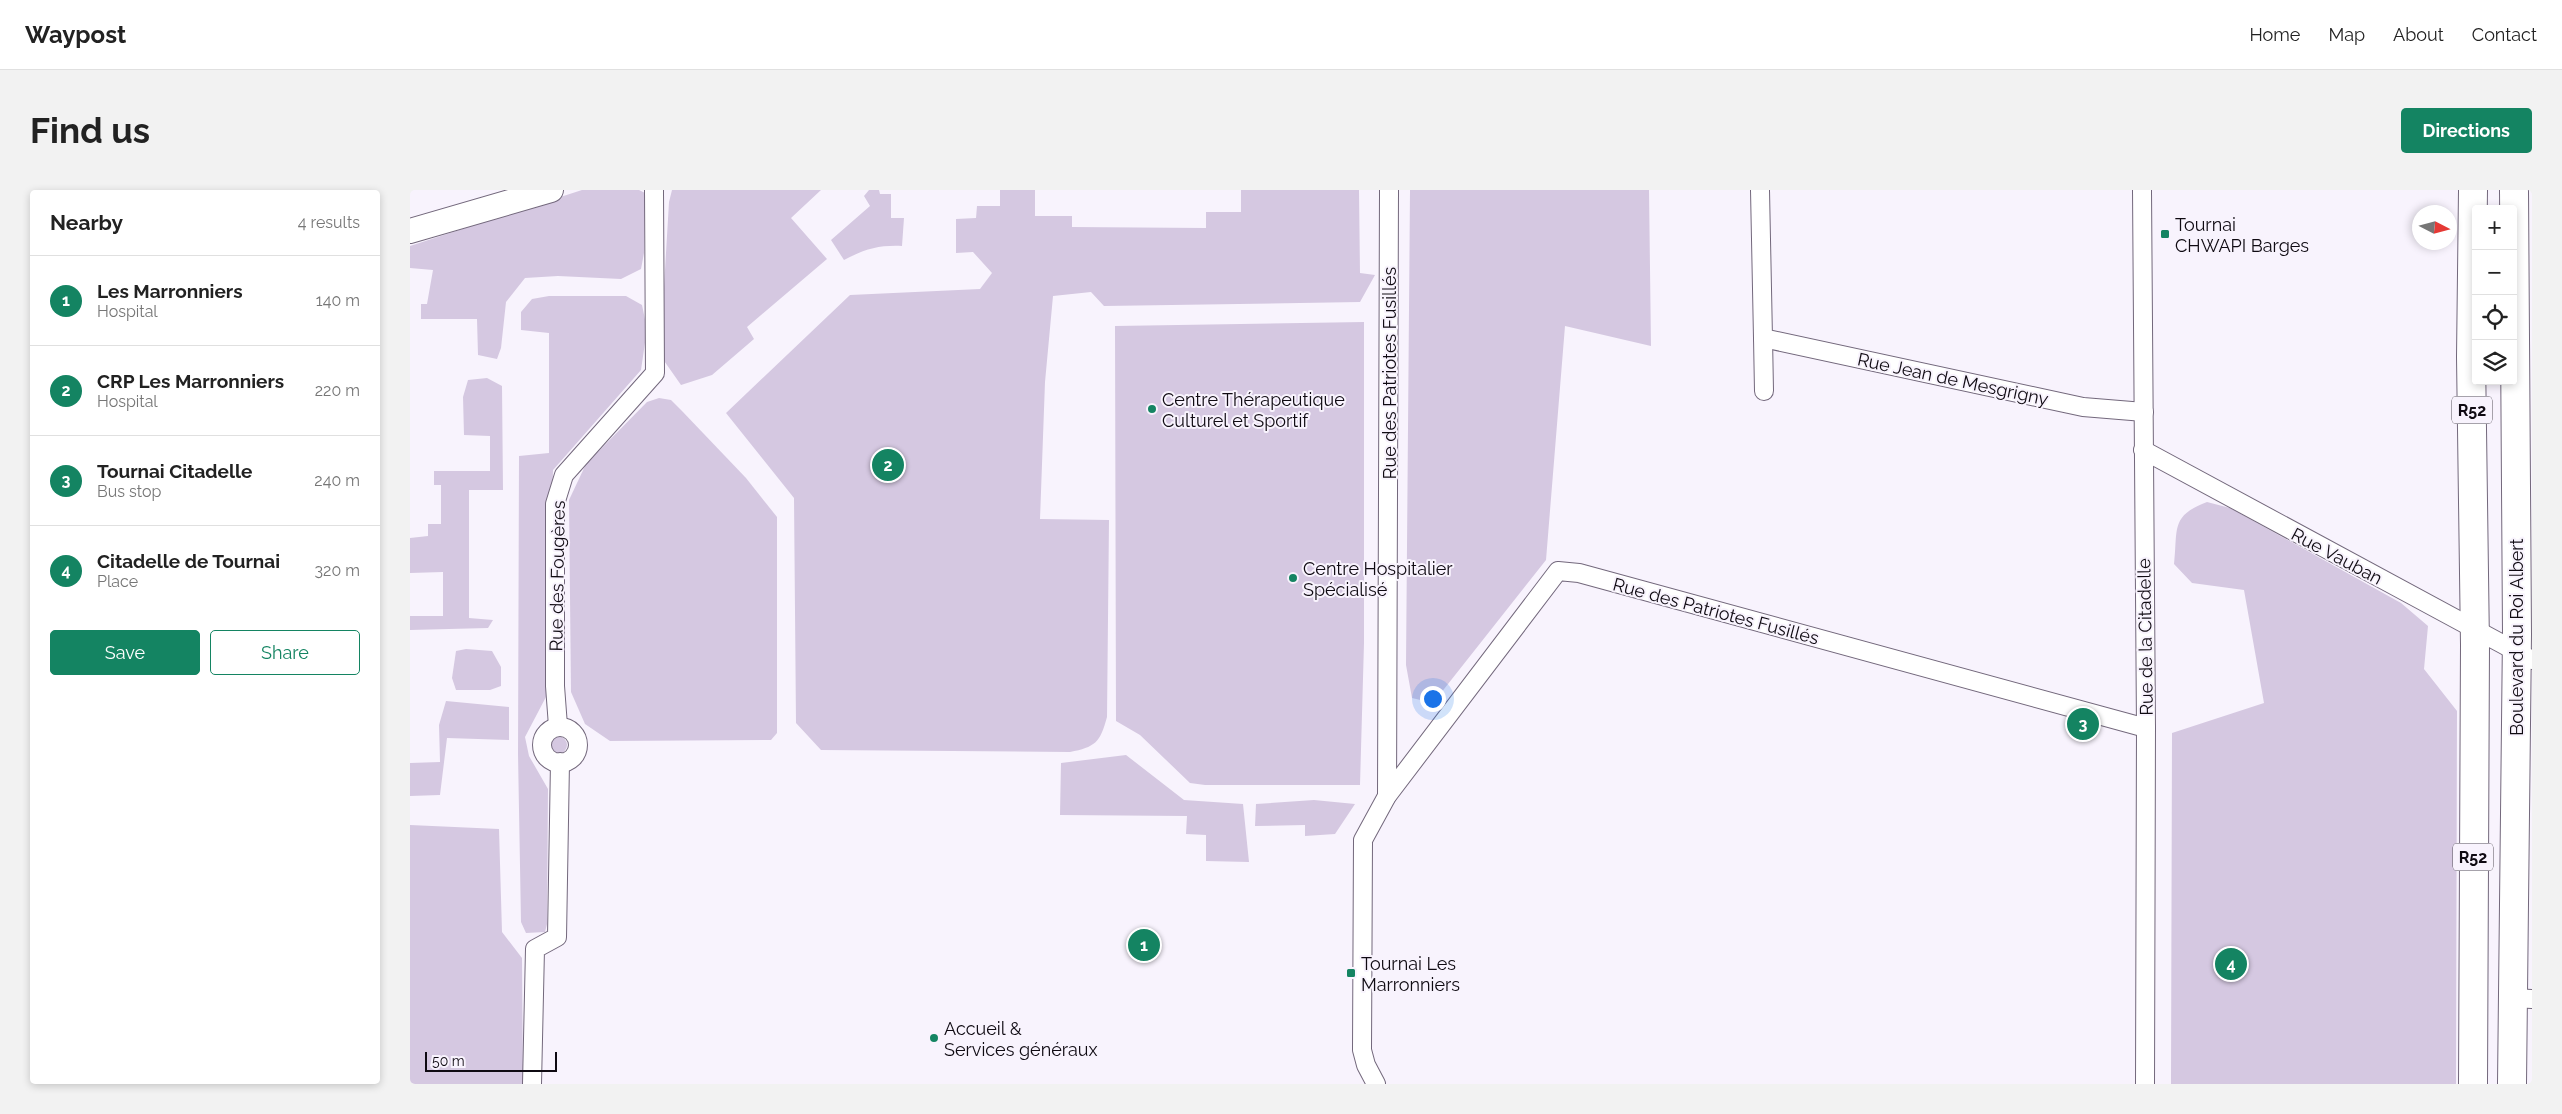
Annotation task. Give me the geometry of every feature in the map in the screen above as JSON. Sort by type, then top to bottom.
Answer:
[{"type":"main road","name":"R52","points":[[2473,190],[2471,357],[2474,630],[2473,1084]]},
{"type":"main road","name":"Boulevard du Roi Albert","points":[[2512,1084],[2523,998],[2524,656],[2514,190]]},
{"type":"street","points":[[410,231],[522,194],[551,190]]},
{"type":"street","name":"Rue des Fougères","points":[[558,726],[555,504],[564,475],[654,372],[654,190]]},
{"type":"street","name":"Rue des Patriotes Fusillés","points":[[1387,796],[1389,190]]},
{"type":"street","points":[[1760,190],[1764,392]]},
{"type":"street","name":"Rue de la Citadelle","points":[[2142,190],[2146,728],[2145,1084]]},
{"type":"street","name":"Rue Jean de Mesgrigny","points":[[1763,338],[2083,407],[2144,412]]},
{"type":"street","name":"Rue Vauban","points":[[2143,450],[2524,656]]},
{"type":"street","name":"Rue des Patriotes Fusillés","points":[[1376,1084],[1366,1065],[1362,1050],[1363,840],[1387,796],[1558,571],[1579,573],[2146,728]]},
{"type":"street","points":[[558,726],[571,730],[577,739],[577,751],[570,760],[560,762],[550,760],[543,753],[541,743],[548,731],[558,726]]},
{"type":"street","points":[[532,1084],[535,948],[557,937],[560,762]]},
{"type":"shaded area","points":[[582,190],[639,190],[645,193],[644,253],[641,269],[621,279],[558,276],[525,278],[506,302],[501,348],[497,359],[478,355],[477,319],[421,319],[421,304],[427,304],[433,270],[410,268],[410,246]]},
{"type":"shaded area","points":[[672,190],[821,190],[791,218],[827,259],[747,327],[754,339],[712,375],[681,385],[660,355],[669,202]]},
{"type":"shaded area","points":[[869,190],[879,190],[880,194],[891,194],[891,218],[904,218],[902,246],[886,246],[872,249],[844,260],[831,240],[870,206],[864,196]]},
{"type":"shaded area","points":[[1000,190],[1035,190],[1035,216],[1072,216],[1072,227],[1206,228],[1206,212],[1241,212],[1241,190],[1359,190],[1360,273],[1375,275],[1360,302],[1104,306],[1091,292],[1053,296],[1045,382],[1040,519],[1109,520],[1107,717],[1102,733],[1091,746],[1070,752],[821,750],[796,723],[794,498],[726,413],[850,295],[980,289],[992,273],[973,252],[956,253],[956,219],[976,218],[977,206],[1000,206]]},
{"type":"shaded area","points":[[1410,190],[1649,190],[1651,346],[1565,326],[1546,560],[1433,703],[1412,698],[1406,665]]},
{"type":"shaded area","points":[[549,296],[626,296],[642,305],[647,329],[641,370],[553,470],[547,695],[525,737],[529,756],[548,789],[547,924],[545,932],[526,933],[521,922],[518,754],[519,456],[549,453],[549,333],[521,330],[521,312],[532,299]]},
{"type":"shaded area","points":[[1364,322],[1364,643],[1360,785],[1205,785],[1190,783],[1140,735],[1116,721],[1115,326]]},
{"type":"shaded area","points":[[487,378],[502,386],[503,490],[469,490],[469,618],[493,620],[488,628],[410,630],[410,616],[443,616],[443,572],[410,573],[410,538],[428,536],[428,524],[441,524],[441,485],[434,485],[434,471],[490,471],[490,436],[464,435],[463,397],[468,380]]},
{"type":"shaded area","points":[[659,398],[671,400],[682,411],[746,478],[777,517],[777,733],[771,740],[610,741],[585,724],[571,692],[569,500],[586,464],[647,402]]},
{"type":"shaded area","points":[[2207,502],[2230,508],[2401,603],[2428,626],[2424,669],[2457,711],[2456,1084],[2171,1084],[2172,733],[2264,703],[2244,590],[2192,583],[2174,564],[2176,533],[2181,519],[2195,507]]},
{"type":"shaded area","points":[[466,649],[492,651],[501,667],[501,686],[490,690],[456,690],[452,678],[456,651]]},
{"type":"shaded area","points":[[446,701],[509,707],[509,740],[447,738],[440,795],[410,796],[410,763],[440,762],[439,725]]},
{"type":"shaded area","points":[[554,736],[562,736],[567,741],[565,752],[554,754],[549,749],[549,741]]},
{"type":"shaded area","points":[[1126,755],[1184,800],[1243,804],[1249,862],[1206,861],[1206,835],[1186,834],[1187,816],[1060,815],[1061,763]]},
{"type":"shaded area","points":[[1314,800],[1355,804],[1335,834],[1305,836],[1305,825],[1255,826],[1256,804]]},
{"type":"shaded area","points":[[410,825],[499,829],[502,932],[522,958],[523,1084],[410,1084]]},
{"type":"place","name":"Tournai CHWAPI Barges","points":[[2165,234]]},
{"type":"place","name":"Centre Thérapeutique Culturel et Sportif","points":[[1152,409]]},
{"type":"place","name":"CRP Les Marronniers","points":[[888,465]]},
{"type":"place","name":"Centre Hospitalier Spécialisé","points":[[1293,578]]},
{"type":"place","name":"Tournai Citadelle","points":[[2083,724]]},
{"type":"place","name":"Les Marronniers","points":[[1144,945]]},
{"type":"place","name":"Citadelle de Tournai","points":[[2231,964]]},
{"type":"place","name":"Tournai Les Marronniers","points":[[1351,973]]},
{"type":"place","name":"Accueil & Services généraux","points":[[934,1038]]}]
